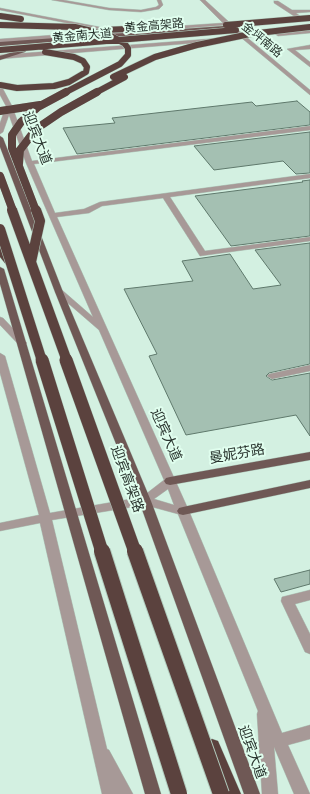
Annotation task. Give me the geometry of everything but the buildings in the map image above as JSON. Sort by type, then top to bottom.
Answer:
[{"type":"highway","points":[[0,16],[105,27],[193,28],[310,21]]},
{"type":"highway","points":[[4,109],[35,106],[64,99],[82,92],[144,62],[200,42],[250,34],[310,21]]},
{"type":"highway","name":"黄金高架路","points":[[0,44],[310,21]]},
{"type":"highway","name":"黄金高架路","points":[[1,55],[310,21]]},
{"type":"highway","points":[[0,26],[99,30],[168,27]]},
{"type":"highway","points":[[0,26],[75,27],[109,35],[124,43],[128,48],[128,54],[120,64],[38,107],[22,122],[12,135],[12,148],[24,164]]},
{"type":"highway","points":[[31,262],[40,221],[20,150],[27,138],[46,121],[121,79],[169,55],[200,42]]},
{"type":"highway","points":[[0,85],[17,88],[54,86],[80,77],[86,72],[86,66],[83,61],[60,53],[42,52],[1,55]]},
{"type":"highway","name":"迎宾高架路","points":[[0,176],[169,645],[221,794]]},
{"type":"highway","points":[[0,229],[6,267]]},
{"type":"highway","points":[[0,251],[136,658],[179,794]]},
{"type":"highway","points":[[169,645],[232,794]]},
{"type":"highway","points":[[136,658],[171,794]]},
{"type":"main road","name":"黄金南大道","points":[[0,44],[30,40],[130,34],[299,18],[310,21]]},
{"type":"main road","name":"黄金南大道","points":[[1,55],[24,51],[238,33],[310,21]]},
{"type":"main road","name":"迎宾大道","points":[[0,138],[59,292],[146,500],[252,794]]},
{"type":"main road","points":[[6,267],[22,343],[153,794]]},
{"type":"main road","name":"曼妮芬路","points":[[170,482],[310,456]]},
{"type":"main road","points":[[183,510],[310,484]]},
{"type":"street","points":[[54,0],[109,9],[141,11],[157,8],[161,5],[159,0]]},
{"type":"street","name":"金坪南路","points":[[202,0],[228,25],[310,93]]},
{"type":"street","points":[[276,2],[299,18]]},
{"type":"street","points":[[0,9],[130,34]]},
{"type":"street","points":[[291,12],[310,11]]},
{"type":"street","points":[[0,44],[121,32],[228,25],[270,19],[299,18]]},
{"type":"street","points":[[30,40],[65,21]]},
{"type":"street","points":[[1,55],[200,42],[310,31]]},
{"type":"street","points":[[200,42],[238,33],[280,34]]},
{"type":"street","points":[[310,47],[290,49],[310,65]]},
{"type":"street","name":"迎宾大道","points":[[0,89],[4,109],[24,164],[52,216],[183,510],[263,706],[302,794]]},
{"type":"street","points":[[0,132],[4,109]]},
{"type":"street","points":[[24,164],[310,128]]},
{"type":"street","points":[[52,216],[86,211],[100,204],[310,176]]},
{"type":"street","points":[[165,195],[203,254],[310,239]]},
{"type":"street","points":[[59,292],[103,330]]},
{"type":"street","points":[[0,320],[22,343]]},
{"type":"street","points":[[0,356],[46,517],[110,794]]},
{"type":"street","points":[[272,376],[310,368]]},
{"type":"street","points":[[146,500],[170,482]]},
{"type":"street","points":[[0,527],[72,512],[146,500],[183,510]]},
{"type":"street","points":[[310,596],[287,601],[310,648]]},
{"type":"street","points":[[263,706],[270,794]]},
{"type":"street","points":[[279,741],[310,732]]},
{"type":"street","points":[[97,743],[125,794]]}]
